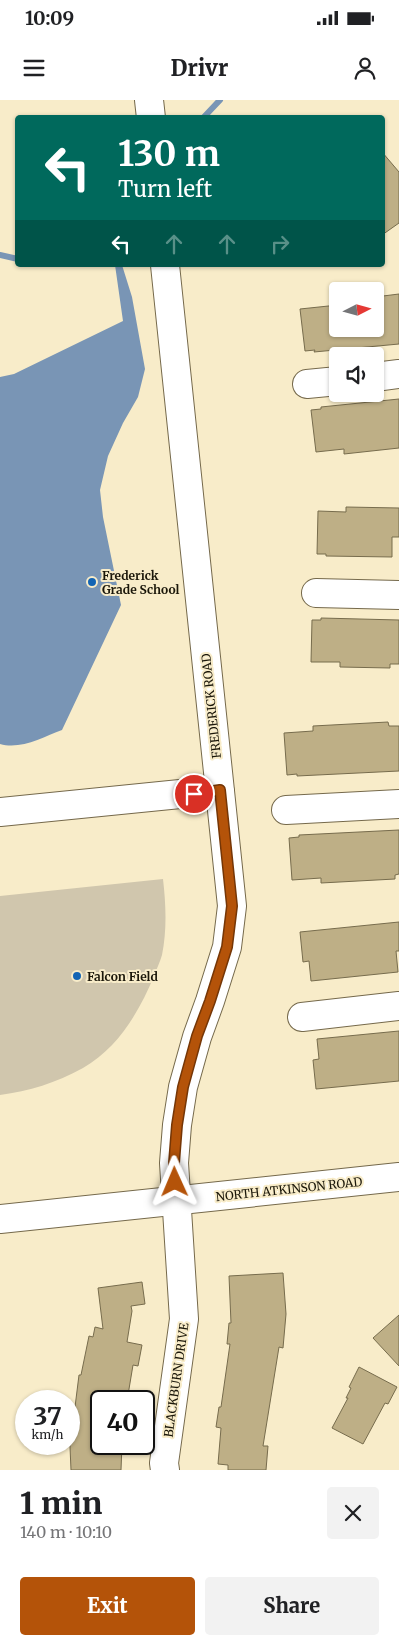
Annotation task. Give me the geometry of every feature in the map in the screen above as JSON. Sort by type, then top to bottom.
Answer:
[{"type":"street","points":[[149,100],[151,115]]},
{"type":"street","name":"FREDERICK ROAD","points":[[165,267],[232,906],[227,947],[197,1036],[183,1087],[174,1163],[176,1201]]},
{"type":"street","points":[[384,376],[399,374]]},
{"type":"street","points":[[307,384],[329,382]]},
{"type":"street","points":[[316,593],[399,595]]},
{"type":"street","points":[[0,812],[220,790]]},
{"type":"street","points":[[286,810],[399,804]]},
{"type":"street","points":[[302,1017],[399,1006]]},
{"type":"street","name":"NORTH ATKINSON ROAD","points":[[0,1219],[399,1177]]},
{"type":"street","name":"BLACKBURN DRIVE","points":[[165,1470],[164,1463],[184,1319],[176,1201]]},
{"type":"shaded area","name":"Falcon Field","points":[[163,879],[166,917],[162,955],[142,1003],[117,1040],[95,1060],[63,1078],[42,1086],[0,1095],[0,896]]},
{"type":"water","points":[[115,267],[123,267],[132,297],[145,369],[138,397],[123,423],[108,456],[100,490],[103,517],[121,605],[62,730],[24,744],[0,744],[0,377],[14,374],[123,321]]},
{"type":"building","points":[[385,156],[399,172],[399,223],[385,233]]},
{"type":"building","points":[[399,294],[399,344],[367,347],[329,347],[329,351],[305,351],[300,309],[329,306],[329,338],[384,338],[384,296]]},
{"type":"building","points":[[399,399],[399,448],[344,454],[344,449],[316,452],[311,410],[321,409],[321,407]]},
{"type":"building","points":[[346,507],[399,508],[399,537],[392,537],[392,557],[326,556],[326,554],[317,554],[318,511],[346,512]]},
{"type":"building","points":[[321,618],[399,620],[399,664],[390,664],[390,668],[340,667],[340,662],[311,662],[312,620],[321,620]]},
{"type":"building","points":[[388,722],[389,726],[399,726],[399,771],[287,775],[284,733],[313,731],[313,726]]},
{"type":"building","points":[[399,830],[399,874],[395,875],[395,879],[321,883],[321,878],[292,880],[289,838],[299,837],[299,835]]},
{"type":"building","points":[[399,922],[399,951],[396,951],[398,972],[311,981],[309,961],[303,962],[300,932]]},
{"type":"building","points":[[399,1031],[399,1081],[316,1089],[313,1060],[319,1059],[317,1039]]},
{"type":"building","points":[[283,1273],[286,1314],[283,1348],[279,1347],[263,1446],[268,1446],[266,1470],[228,1470],[228,1465],[218,1464],[221,1428],[216,1427],[219,1407],[221,1407],[230,1344],[227,1344],[229,1323],[231,1323],[229,1276]]},
{"type":"building","points":[[142,1282],[145,1304],[131,1306],[132,1311],[127,1342],[142,1345],[138,1366],[133,1365],[129,1390],[90,1390],[90,1455],[122,1455],[121,1470],[71,1470],[70,1455],[80,1455],[80,1390],[77,1390],[79,1375],[81,1375],[89,1336],[93,1337],[95,1327],[103,1329],[98,1288]]},
{"type":"building","points":[[399,1315],[399,1366],[373,1338]]},
{"type":"building","points":[[359,1367],[397,1387],[388,1404],[385,1403],[363,1444],[332,1428],[348,1398],[346,1398],[351,1388],[349,1387]]},
{"type":"waterway","points":[[206,115],[220,100]]},
{"type":"waterway","points":[[0,255],[15,258]]},
{"type":"place","name":"Frederick Grade School","points":[[92,582]]},
{"type":"place","name":"Falcon Field","points":[[77,976]]},
{"type":"route","points":[[175,1182],[174,1163],[177,1125],[183,1087],[197,1036],[227,947],[232,906],[220,790],[194,794]]}]
